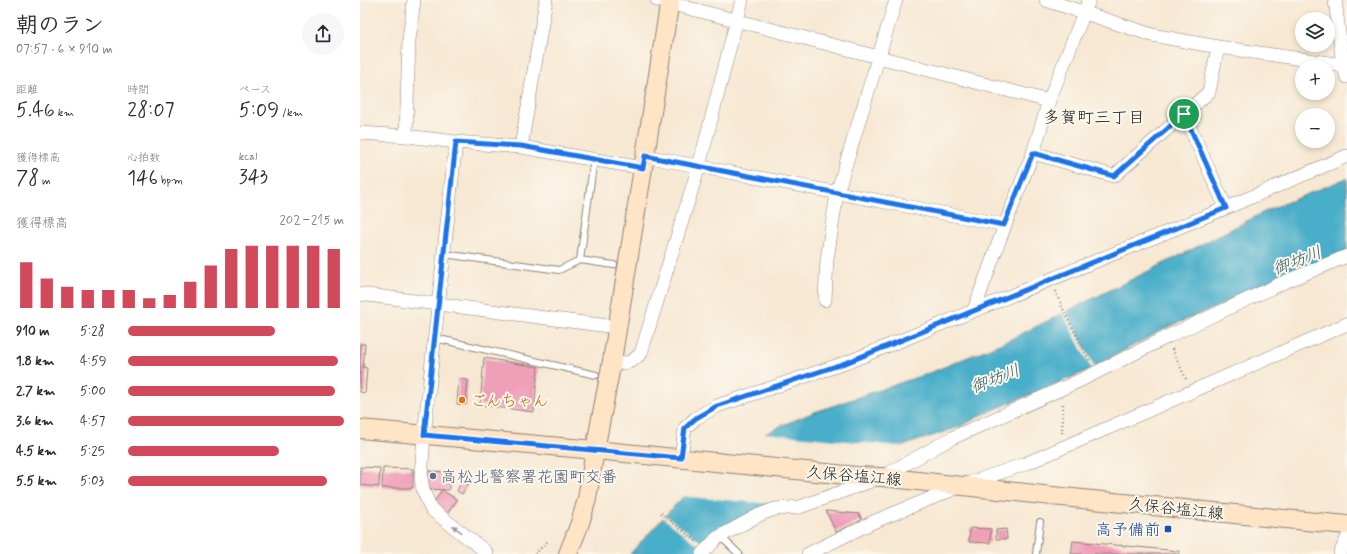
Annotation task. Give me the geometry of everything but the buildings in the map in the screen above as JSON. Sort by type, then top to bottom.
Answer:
[{"type":"main road","points":[[568,554],[580,523],[587,499],[594,450],[612,361],[616,327],[644,162],[666,1]]},
{"type":"main road","name":"久保谷塩江線","points":[[360,429],[681,458],[856,476],[882,477],[1052,496],[1347,525]]},
{"type":"street","points":[[406,136],[409,40],[414,0]]},
{"type":"street","points":[[521,146],[546,0]]},
{"type":"street","points":[[612,361],[623,363],[633,361],[641,353],[699,166],[742,0]]},
{"type":"street","points":[[825,300],[827,259],[837,193],[896,0]]},
{"type":"street","points":[[1046,0],[1152,35],[1345,71],[1335,0]]},
{"type":"street","points":[[974,310],[1004,225],[1033,153],[1049,101],[1089,0]]},
{"type":"street","points":[[666,1],[1049,101]]},
{"type":"street","points":[[1033,153],[1114,176],[1209,92],[1218,47]]},
{"type":"street","points":[[1184,114],[1226,208]]},
{"type":"street","points":[[360,133],[406,136],[456,142],[521,146],[594,159],[699,166],[1004,225]]},
{"type":"street","points":[[456,142],[424,435],[421,477],[423,490],[431,509],[487,554]]},
{"type":"street","points":[[681,458],[685,428],[696,418],[717,406],[848,362],[1226,208],[1347,156]]},
{"type":"street","points":[[701,549],[721,536],[760,515],[775,509],[800,507],[882,477],[952,438],[1096,373],[1166,337],[1282,283],[1347,256]]},
{"type":"street","points":[[360,294],[616,327]]},
{"type":"street","points":[[808,554],[873,522],[961,486],[1025,464],[1347,324]]},
{"type":"street","points":[[1340,554],[1347,538]]},
{"type":"lane","points":[[580,260],[594,159]]},
{"type":"lane","points":[[444,254],[559,270],[580,260],[614,265]]},
{"type":"lane","points":[[435,338],[596,375]]},
{"type":"lane","points":[[1036,554],[1040,522]]},
{"type":"lane","points":[[721,536],[739,554]]},
{"type":"path","points":[[1050,279],[1090,363]]},
{"type":"path","points":[[1166,337],[1192,392]]},
{"type":"path","points":[[1059,449],[1062,430],[1064,387]]},
{"type":"path","points":[[662,514],[701,549]]},
{"type":"path","points":[[535,554],[549,540]]},
{"type":"water","name":"御坊川","points":[[1347,178],[1347,252],[1166,328],[1082,373],[981,415],[962,426],[914,442],[806,484],[760,508],[697,554],[630,554],[678,502],[725,458],[756,438],[812,413],[932,372],[1007,341],[1189,251],[1268,210]]},
{"type":"pier","points":[[1066,311],[1095,368],[1092,370],[1062,312]]},
{"type":"pier","points":[[763,433],[908,447],[807,486],[772,504],[681,496],[724,456]]},
{"type":"pier","points":[[664,514],[707,546],[704,550],[662,517]]},
{"type":"place","name":"ごんちゃん","points":[[462,400]]},
{"type":"place","name":"高松北警察署花園町交番","points":[[433,476]]},
{"type":"place","name":"高予備前","points":[[1168,529]]},
{"type":"district","name":"多賀町三丁目","points":[[1094,117]]},
{"type":"route","points":[[1184,114],[1226,208],[848,362],[717,406],[696,418],[685,428],[681,458],[424,435],[456,142],[521,146],[643,168],[645,156],[1004,225],[1033,153],[1114,176],[1184,114]]}]
